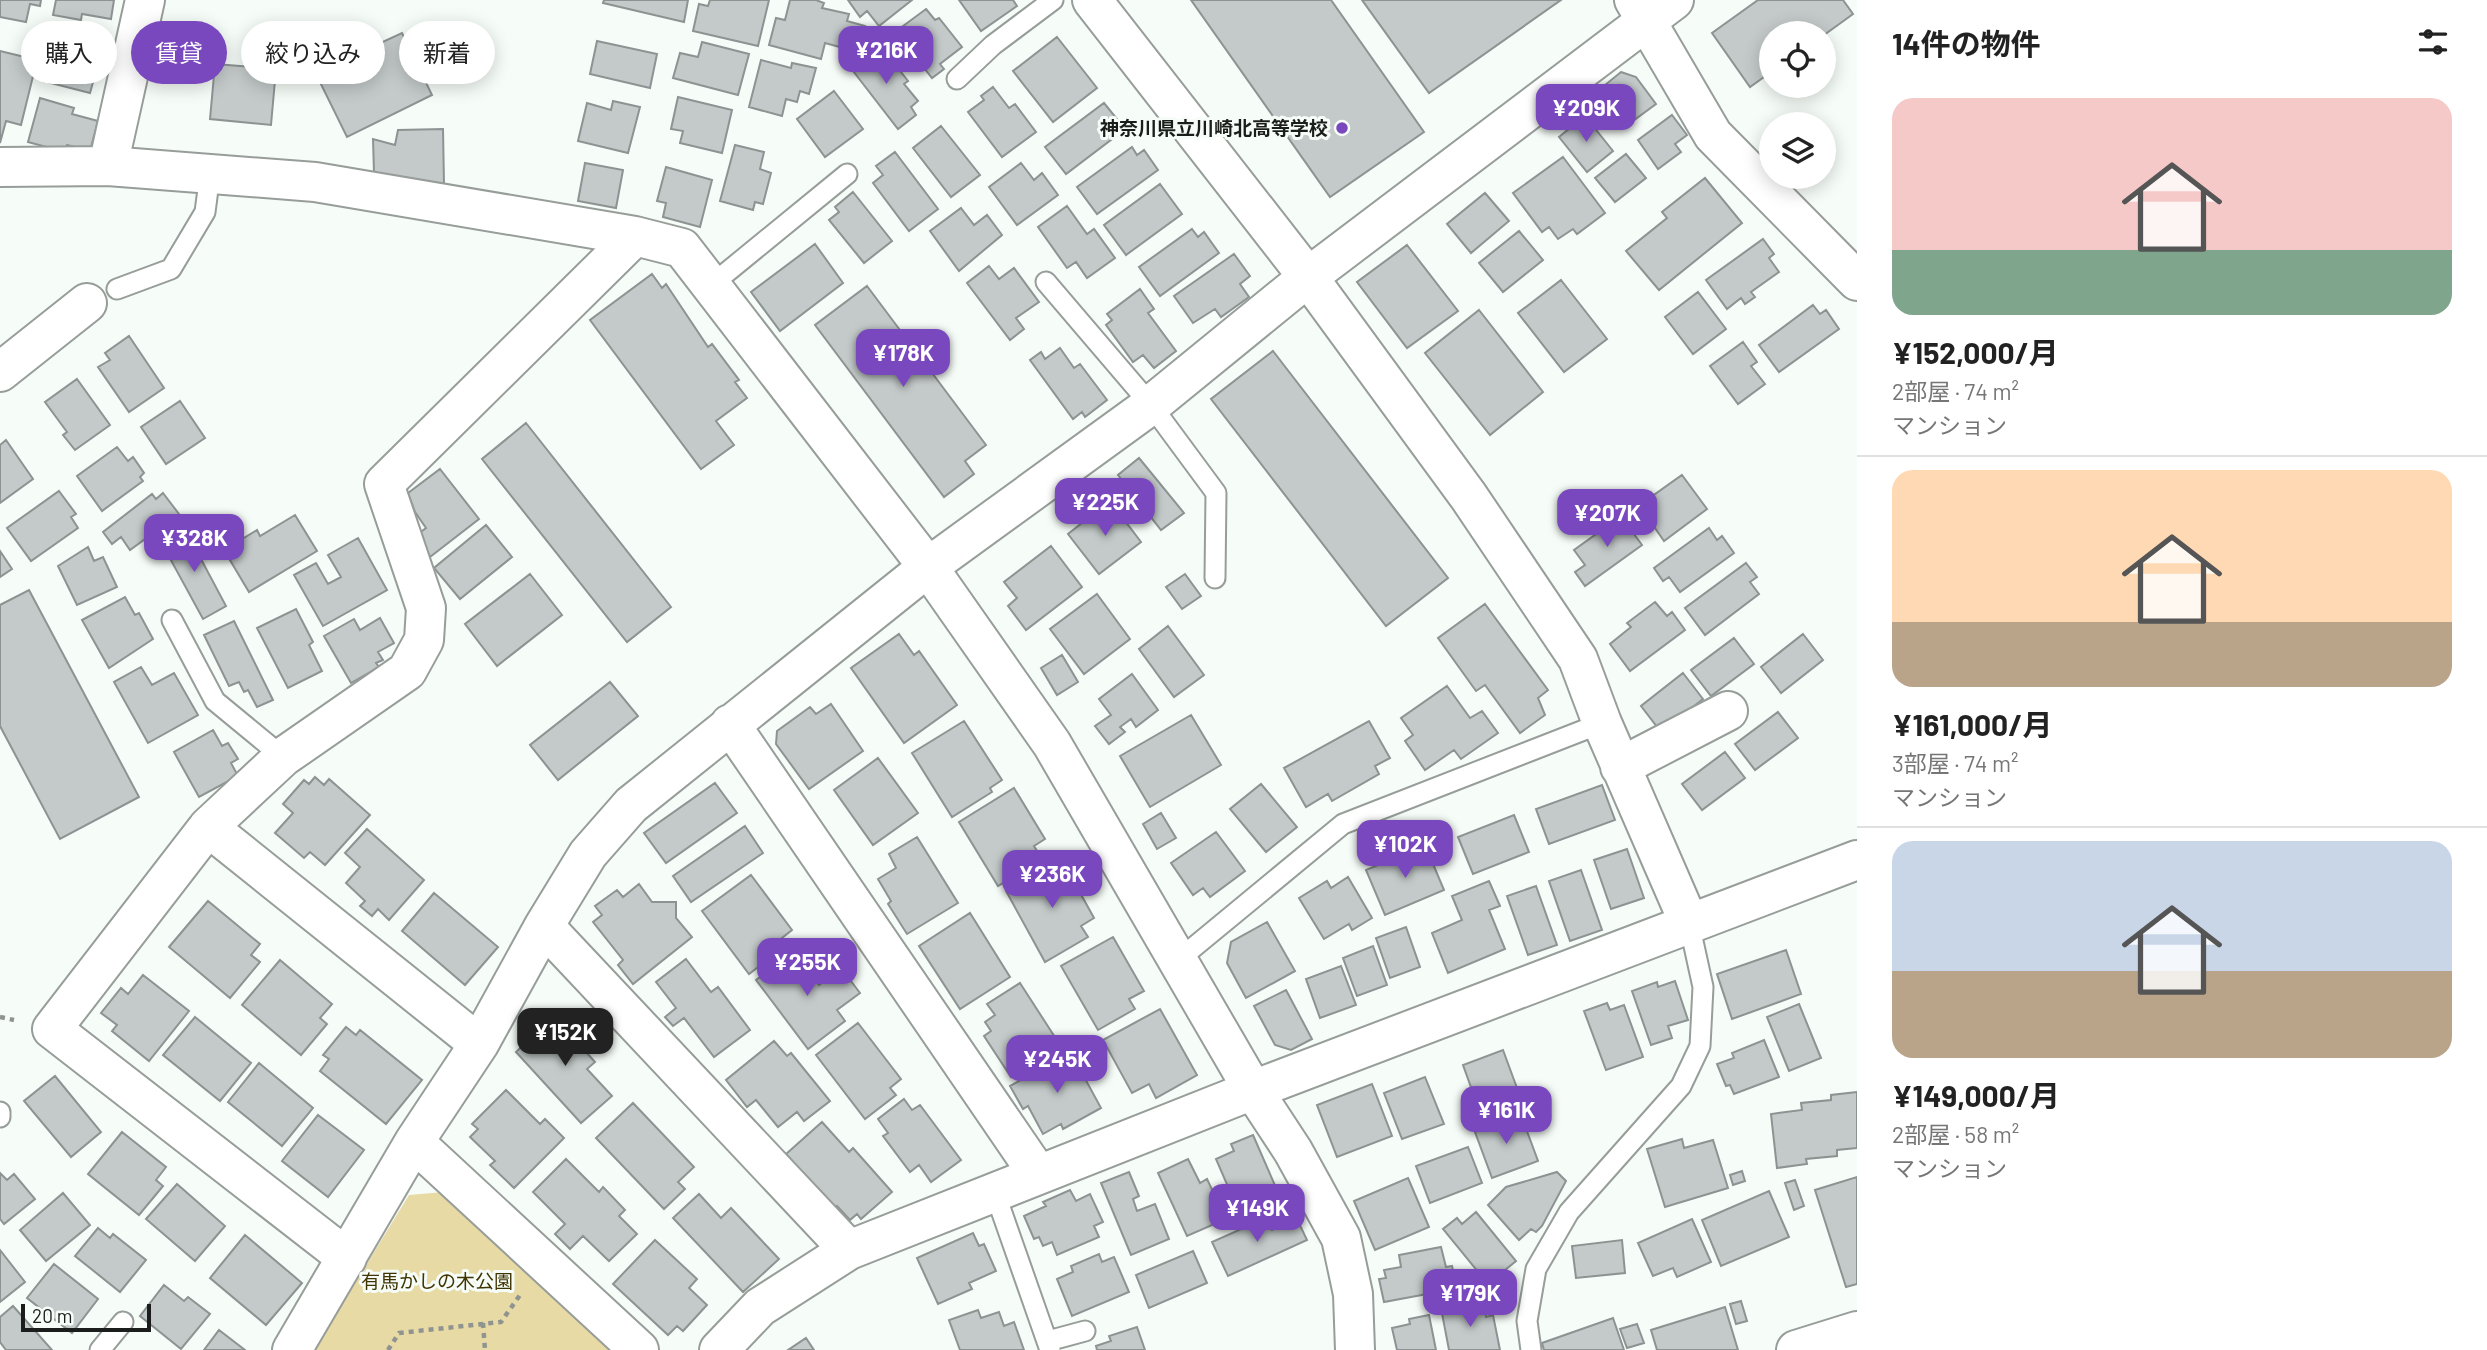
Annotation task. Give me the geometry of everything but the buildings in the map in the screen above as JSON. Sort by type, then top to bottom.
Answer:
[{"type":"street","points":[[108,166],[145,0]]},
{"type":"street","points":[[1092,0],[1308,277],[1469,496],[1578,659],[1620,767],[1689,923]]},
{"type":"street","points":[[292,1350],[414,1142],[479,1044],[544,926],[588,854],[631,805],[928,567],[1151,405],[1308,277],[1548,99],[1651,7],[1713,135],[1857,281]]},
{"type":"street","points":[[0,167],[108,166],[315,182],[635,236],[682,248],[928,567],[1052,744],[1253,1090],[1293,1151],[1341,1238],[1353,1294],[1354,1350]]},
{"type":"street","points":[[347,1258],[52,1029],[208,827],[283,757],[407,671],[424,640],[426,608],[384,484],[635,236]]},
{"type":"street","points":[[0,372],[102,296]]},
{"type":"street","points":[[1620,767],[1728,711]]},
{"type":"street","points":[[730,724],[1038,1174]]},
{"type":"street","points":[[208,827],[479,1044]]},
{"type":"street","points":[[719,1350],[760,1307],[849,1250],[1253,1090],[1857,860]]},
{"type":"street","points":[[544,926],[849,1250]]},
{"type":"street","points":[[414,1142],[639,1350]]},
{"type":"street","points":[[1796,1350],[1857,1331]]},
{"type":"lane","points":[[957,79],[992,45],[1053,0]]},
{"type":"lane","points":[[102,296],[171,270],[205,212],[209,174]]},
{"type":"lane","points":[[710,286],[847,174]]},
{"type":"lane","points":[[1046,282],[1151,405],[1216,493],[1215,578]]},
{"type":"lane","points":[[172,620],[215,701],[283,757]]},
{"type":"lane","points":[[1177,961],[1343,824],[1602,723]]},
{"type":"lane","points":[[1531,1350],[1527,1321],[1536,1269],[1569,1212],[1681,1086],[1700,1046],[1703,988],[1689,923]]},
{"type":"lane","points":[[995,1193],[1049,1346],[1085,1331]]},
{"type":"lane","points":[[100,1350],[123,1322]]},
{"type":"path","points":[[388,1350],[399,1333],[501,1322],[544,1262]]},
{"type":"path","points":[[483,1322],[485,1350]]},
{"type":"green space","name":"有馬かしの木公園","points":[[444,1192],[616,1350],[314,1350],[409,1195]]},
{"type":"place","name":"神奈川県立川崎北高等学校","points":[[1342,128]]}]
